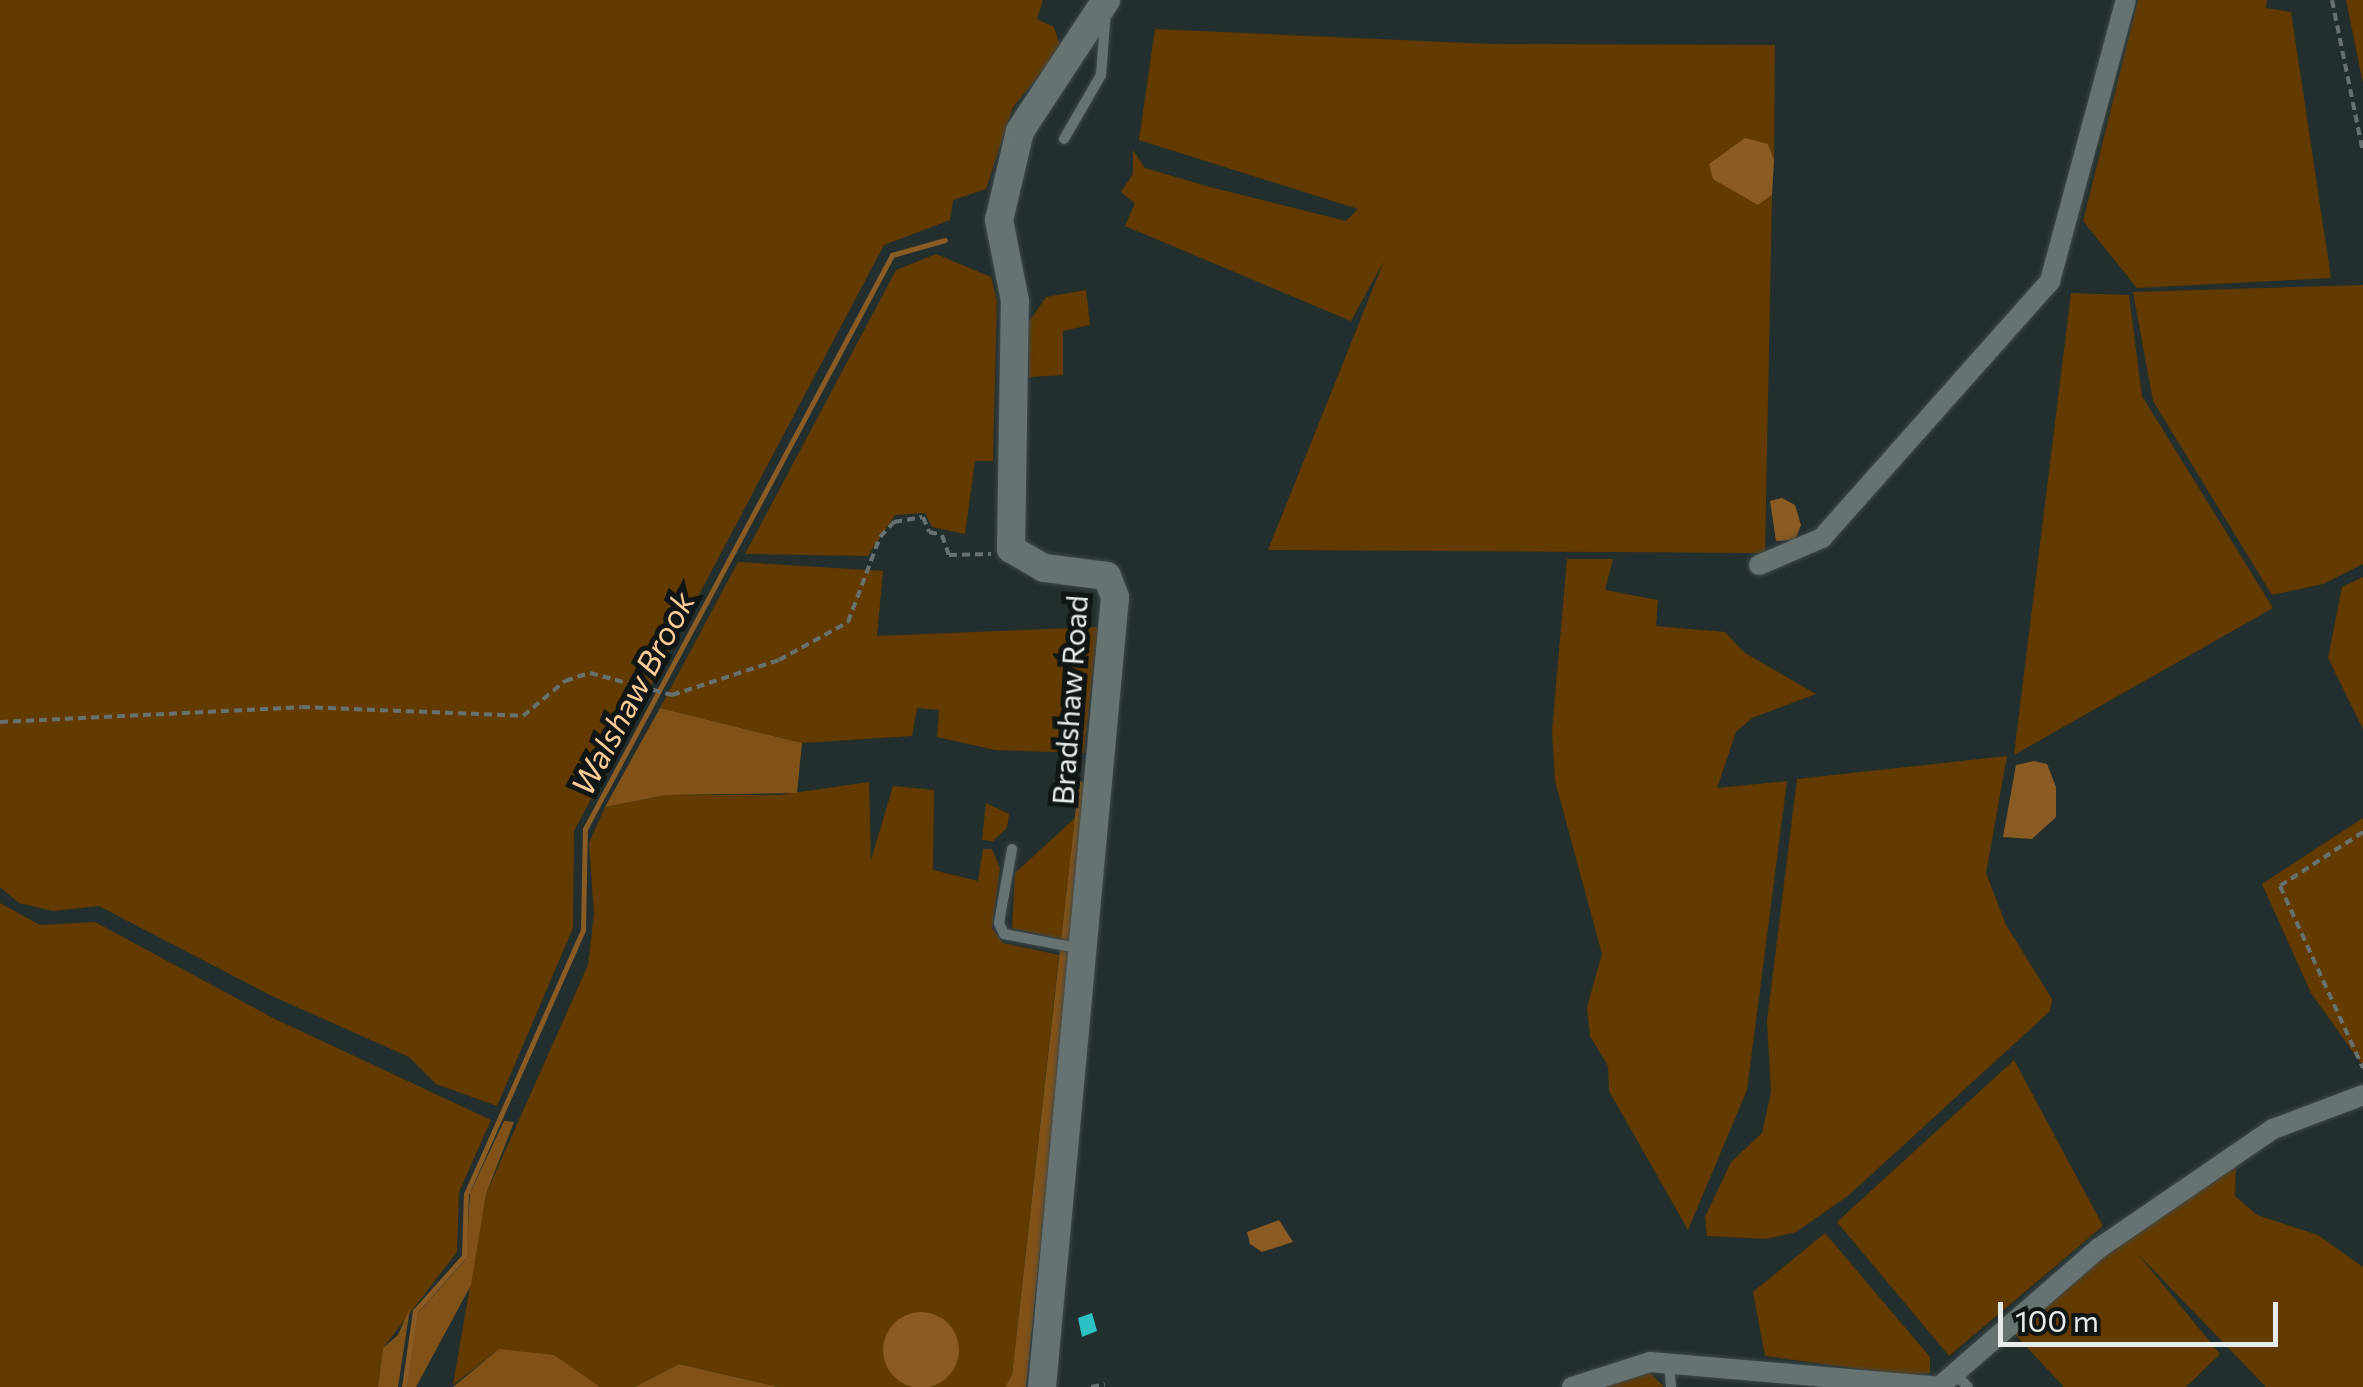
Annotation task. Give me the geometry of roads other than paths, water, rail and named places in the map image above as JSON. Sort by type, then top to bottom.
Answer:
[{"type":"street","points":[[1759,565],[1822,538],[2050,281],[2126,0]]},
{"type":"street","name":"Bradshaw Road","points":[[1042,1387],[1115,597],[1107,576],[1044,568],[1011,550],[1015,301],[999,220],[1020,132],[1105,2]]},
{"type":"street","points":[[1572,1387],[1650,1362],[1950,1384],[2099,1248],[2273,1129],[2363,1095]]},
{"type":"lane","points":[[1064,139],[1101,74],[1109,26],[1105,2]]},
{"type":"lane","points":[[1012,848],[999,923],[1004,934],[1082,949]]},
{"type":"lane","points":[[1670,1364],[1671,1387]]},
{"type":"waterway","name":"Walshaw Brook","points":[[404,1387],[415,1311],[464,1256],[466,1194],[583,930],[585,829],[892,255],[945,240]]}]
